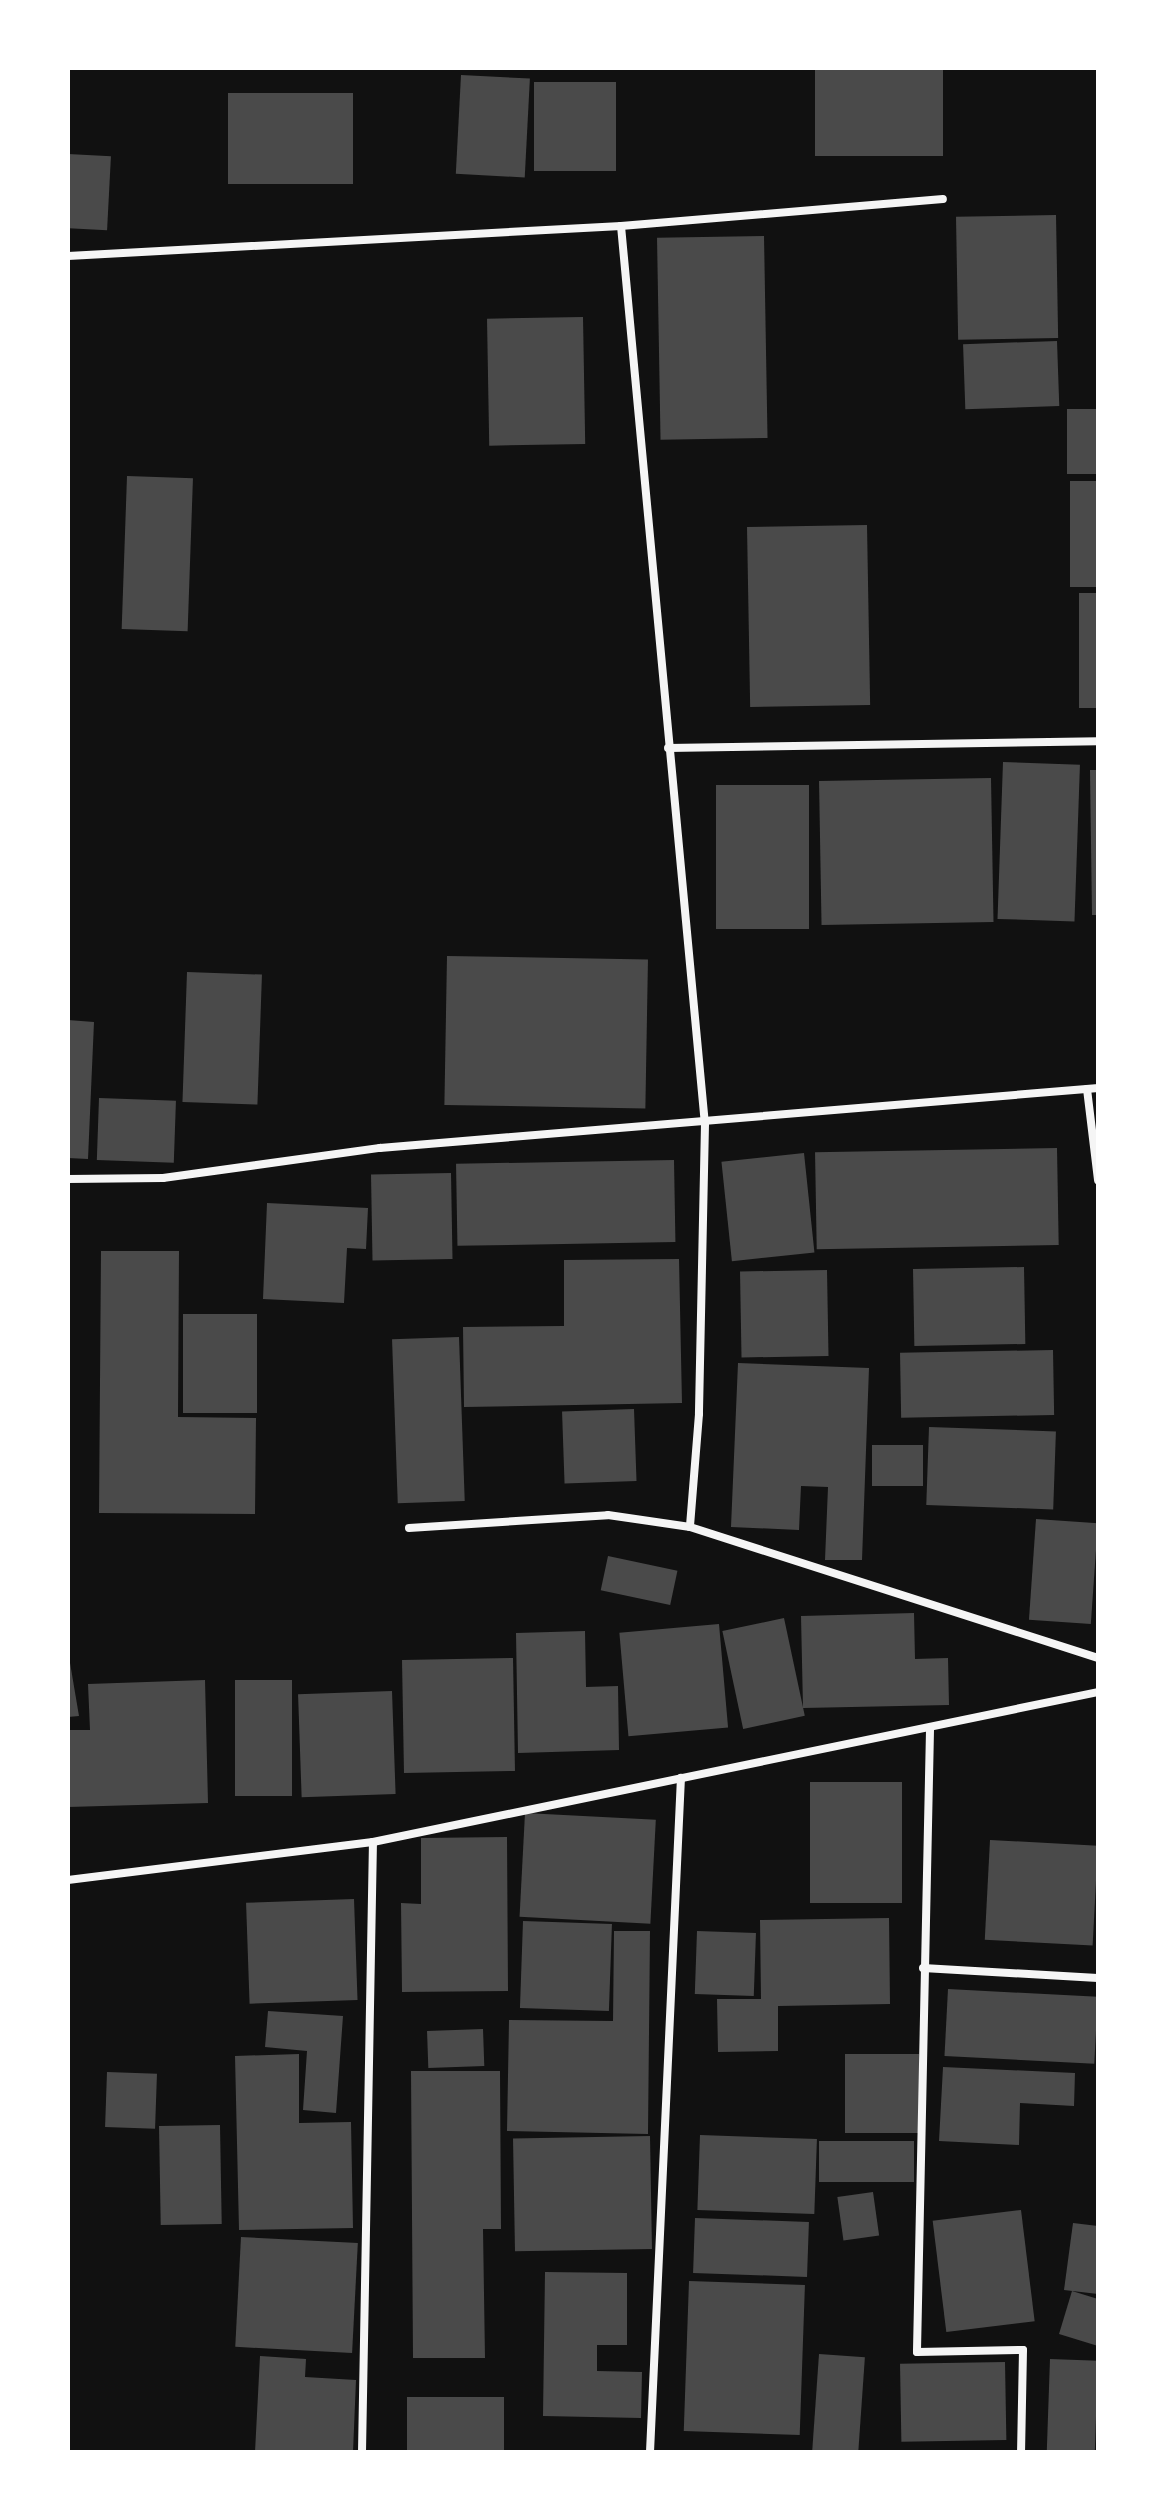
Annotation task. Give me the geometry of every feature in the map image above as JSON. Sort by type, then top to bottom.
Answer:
[{"type":"street","points":[[68,256],[621,226],[943,199]]},
{"type":"street","points":[[621,226],[705,1124],[699,1414],[690,1527]]},
{"type":"street","points":[[668,748],[1098,741]]},
{"type":"street","points":[[68,1179],[163,1178],[380,1148],[705,1124],[1098,1088]]},
{"type":"street","points":[[1087,1089],[1098,1180]]},
{"type":"street","points":[[409,1528],[608,1515],[690,1527],[1098,1658]]},
{"type":"street","points":[[68,1880],[373,1842],[930,1730],[1098,1692]]},
{"type":"street","points":[[930,1730],[917,2352],[1023,2350],[1021,2452]]},
{"type":"street","points":[[650,2452],[681,1778]]},
{"type":"street","points":[[362,2452],[373,1842]]},
{"type":"street","points":[[923,1968],[1098,1978]]},
{"type":"building","points":[[815,68],[943,68],[943,156],[815,156]]},
{"type":"building","points":[[461,75],[530,79],[525,177],[456,174]]},
{"type":"building","points":[[534,82],[616,82],[616,171],[534,171]]},
{"type":"building","points":[[228,93],[353,93],[353,184],[228,184]]},
{"type":"building","points":[[68,154],[111,156],[107,230],[68,228]]},
{"type":"building","points":[[1056,215],[1058,338],[958,340],[956,217]]},
{"type":"building","points":[[764,236],[768,438],[661,440],[657,238]]},
{"type":"building","points":[[583,317],[585,444],[489,446],[487,319]]},
{"type":"building","points":[[1057,341],[1059,406],[965,409],[963,344]]},
{"type":"building","points":[[1067,409],[1098,409],[1098,474],[1067,474]]},
{"type":"building","points":[[127,476],[193,478],[188,631],[122,629]]},
{"type":"building","points":[[1070,481],[1098,481],[1098,587],[1070,587]]},
{"type":"building","points":[[867,525],[870,705],[750,707],[747,527]]},
{"type":"building","points":[[1079,593],[1098,593],[1098,708],[1079,708]]},
{"type":"building","points":[[1003,762],[1080,765],[1074,922],[998,919]]},
{"type":"building","points":[[1090,770],[1098,770],[1098,915],[1092,915]]},
{"type":"building","points":[[991,778],[994,922],[822,925],[819,781]]},
{"type":"building","points":[[716,785],[809,785],[809,929],[716,929]]},
{"type":"building","points":[[447,956],[648,960],[645,1108],[444,1105]]},
{"type":"building","points":[[187,972],[262,975],[257,1105],[182,1102]]},
{"type":"building","points":[[68,1020],[94,1022],[88,1159],[68,1158]]},
{"type":"building","points":[[99,1098],[176,1101],[174,1163],[97,1160]]},
{"type":"building","points":[[1057,1148],[1059,1245],[817,1249],[815,1152]]},
{"type":"building","points":[[804,1153],[814,1252],[732,1261],[721,1162]]},
{"type":"building","points":[[674,1160],[675,1242],[457,1246],[456,1164]]},
{"type":"building","points":[[451,1173],[453,1259],[373,1260],[371,1174]]},
{"type":"building","points":[[267,1203],[368,1208],[366,1249],[347,1248],[344,1303],[263,1299]]},
{"type":"building","points":[[101,1251],[179,1251],[178,1417],[256,1418],[255,1514],[99,1513]]},
{"type":"building","points":[[679,1259],[682,1403],[464,1407],[463,1327],[564,1326],[564,1260]]},
{"type":"building","points":[[1024,1267],[1025,1344],[914,1346],[913,1269]]},
{"type":"building","points":[[827,1270],[829,1356],[742,1358],[740,1272]]},
{"type":"building","points":[[183,1314],[257,1314],[257,1413],[183,1413]]},
{"type":"building","points":[[459,1337],[465,1501],[398,1503],[392,1339]]},
{"type":"building","points":[[1053,1350],[1054,1415],[901,1418],[900,1353]]},
{"type":"building","points":[[738,1363],[869,1368],[862,1560],[825,1560],[828,1487],[801,1486],[799,1530],[731,1527]]},
{"type":"building","points":[[634,1409],[637,1481],[565,1483],[562,1412]]},
{"type":"building","points":[[929,1427],[1056,1431],[1053,1509],[926,1505]]},
{"type":"building","points":[[872,1445],[923,1445],[923,1486],[872,1486]]},
{"type":"building","points":[[1036,1519],[1098,1523],[1091,1624],[1029,1620]]},
{"type":"building","points":[[608,1556],[677,1571],[670,1605],[601,1590]]},
{"type":"building","points":[[914,1613],[915,1659],[948,1658],[949,1705],[803,1708],[801,1616]]},
{"type":"building","points":[[784,1618],[805,1716],[743,1729],[722,1631]]},
{"type":"building","points":[[719,1624],[728,1728],[628,1736],[619,1633]]},
{"type":"building","points":[[585,1631],[586,1687],[618,1686],[619,1750],[518,1753],[516,1633]]},
{"type":"building","points":[[68,1651],[79,1716],[68,1717]]},
{"type":"building","points":[[513,1658],[515,1771],[404,1773],[402,1660]]},
{"type":"building","points":[[205,1680],[208,1803],[68,1807],[68,1730],[90,1730],[88,1684]]},
{"type":"building","points":[[235,1680],[292,1680],[292,1796],[235,1796]]},
{"type":"building","points":[[392,1691],[396,1794],[302,1797],[298,1694]]},
{"type":"building","points":[[810,1782],[902,1782],[902,1903],[810,1903]]},
{"type":"building","points":[[525,1813],[656,1820],[650,1924],[520,1917]]},
{"type":"building","points":[[507,1837],[508,1991],[402,1992],[401,1903],[421,1904],[421,1838]]},
{"type":"building","points":[[990,1840],[1098,1846],[1093,1946],[985,1940]]},
{"type":"building","points":[[354,1899],[358,2000],[250,2004],[246,1903]]},
{"type":"building","points":[[889,1918],[890,2004],[778,2006],[778,2051],[718,2052],[717,1999],[761,1999],[760,1920]]},
{"type":"building","points":[[523,1921],[612,1924],[609,2011],[520,2008]]},
{"type":"building","points":[[614,1931],[650,1931],[648,2134],[507,2131],[509,2020],[613,2021]]},
{"type":"building","points":[[697,1931],[756,1933],[754,1996],[695,1994]]},
{"type":"building","points":[[948,1989],[1098,1997],[1094,2064],[944,2056]]},
{"type":"building","points":[[268,2011],[343,2016],[336,2113],[303,2110],[307,2051],[265,2047]]},
{"type":"building","points":[[483,2029],[484,2066],[428,2068],[427,2031]]},
{"type":"building","points":[[299,2054],[299,2123],[351,2122],[353,2228],[239,2230],[235,2056]]},
{"type":"building","points":[[845,2054],[919,2054],[919,2133],[845,2133]]},
{"type":"building","points":[[943,2067],[1075,2073],[1074,2106],[1020,2103],[1019,2145],[939,2141]]},
{"type":"building","points":[[411,2071],[500,2071],[501,2229],[483,2229],[485,2358],[413,2358]]},
{"type":"building","points":[[107,2072],[157,2074],[155,2129],[105,2127]]},
{"type":"building","points":[[220,2125],[222,2224],[161,2225],[159,2126]]},
{"type":"building","points":[[700,2135],[817,2139],[814,2214],[697,2210]]},
{"type":"building","points":[[650,2136],[652,2249],[515,2251],[513,2138]]},
{"type":"building","points":[[819,2141],[914,2141],[914,2182],[819,2182]]},
{"type":"building","points":[[873,2192],[879,2236],[843,2241],[837,2197]]},
{"type":"building","points":[[1021,2210],[1035,2321],[946,2332],[933,2221]]},
{"type":"building","points":[[695,2218],[809,2222],[807,2277],[693,2273]]},
{"type":"building","points":[[1073,2223],[1098,2226],[1098,2294],[1064,2290]]},
{"type":"building","points":[[241,2237],[358,2243],[352,2353],[235,2347]]},
{"type":"building","points":[[545,2272],[627,2273],[627,2345],[597,2345],[597,2371],[642,2372],[641,2418],[543,2416]]},
{"type":"building","points":[[689,2281],[805,2285],[800,2435],[684,2431]]},
{"type":"building","points":[[1072,2291],[1098,2299],[1098,2346],[1059,2334]]},
{"type":"building","points":[[819,2354],[865,2357],[858,2452],[812,2451]]},
{"type":"building","points":[[260,2356],[306,2359],[305,2377],[356,2380],[353,2452],[255,2452]]},
{"type":"building","points":[[1050,2359],[1098,2361],[1095,2452],[1047,2452]]},
{"type":"building","points":[[1005,2362],[1006,2440],[901,2442],[900,2364]]},
{"type":"building","points":[[407,2397],[504,2397],[504,2452],[407,2452]]}]
